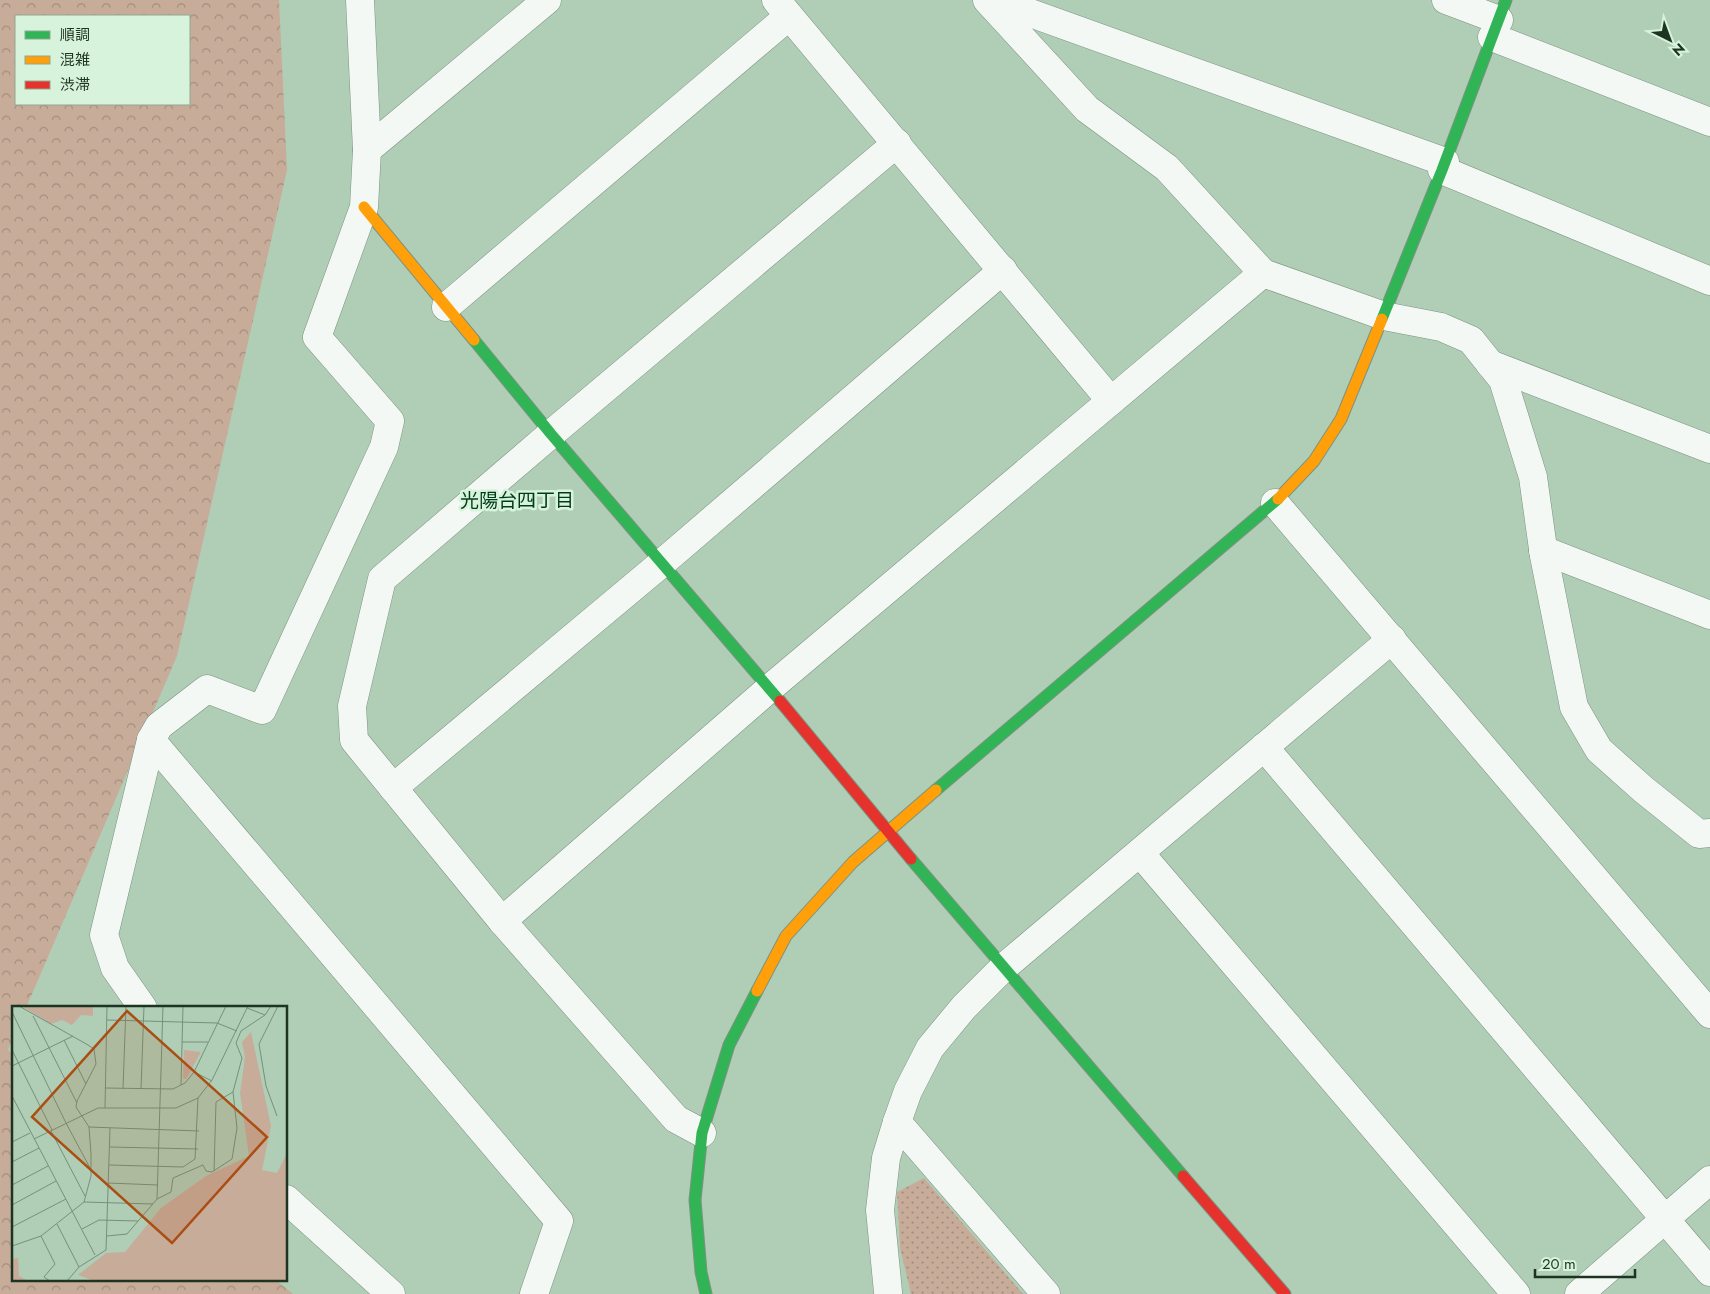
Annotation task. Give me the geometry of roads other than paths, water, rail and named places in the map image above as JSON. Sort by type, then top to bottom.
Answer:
[{"type":"street","points":[[142,1006],[115,968],[104,935],[151,740],[159,726],[207,689],[262,710],[384,447],[390,421],[317,336],[364,207],[367,150],[360,0]]},
{"type":"street","points":[[367,150],[547,0]]},
{"type":"street","points":[[987,0],[1087,109],[1167,168],[1263,273],[1384,316],[1441,327],[1471,340],[1503,380],[1533,476],[1544,550],[1574,707],[1599,750],[1644,790],[1699,834],[1710,833]]},
{"type":"street","points":[[994,0],[1443,166],[1710,281]]},
{"type":"street","points":[[1446,0],[1499,19],[1710,122]]},
{"type":"street","points":[[446,307],[782,8],[1111,401]]},
{"type":"street","points":[[706,1294],[701,1272],[696,1200],[702,1132],[729,1045],[786,936],[853,862],[889,833],[973,758],[1276,503],[1314,461],[1341,419],[1384,316],[1499,19]]},
{"type":"street","points":[[702,1132],[676,1119],[502,921],[354,740],[352,706],[382,579],[551,434],[897,144]]},
{"type":"street","points":[[364,207],[551,434],[770,688],[1003,968],[1285,1294]]},
{"type":"street","points":[[393,788],[662,563],[1003,270]]},
{"type":"street","points":[[502,921],[770,688],[1263,273]]},
{"type":"street","points":[[1490,364],[1710,449]]},
{"type":"street","points":[[1276,503],[1710,1014]]},
{"type":"street","points":[[1544,550],[1710,614]]},
{"type":"street","points":[[886,1293],[880,1210],[886,1158],[908,1091],[930,1048],[964,1007],[1003,968],[1392,639]]},
{"type":"street","points":[[151,740],[559,1221],[534,1294]]},
{"type":"street","points":[[1264,747],[1710,1272]]},
{"type":"street","points":[[1140,853],[1516,1294]]},
{"type":"street","points":[[897,1122],[1046,1294]]},
{"type":"street","points":[[1579,1294],[1710,1180]]},
{"type":"street","points":[[288,1201],[391,1294]]},
{"type":"district","name":"光陽台四丁目","points":[[517,500]]}]
